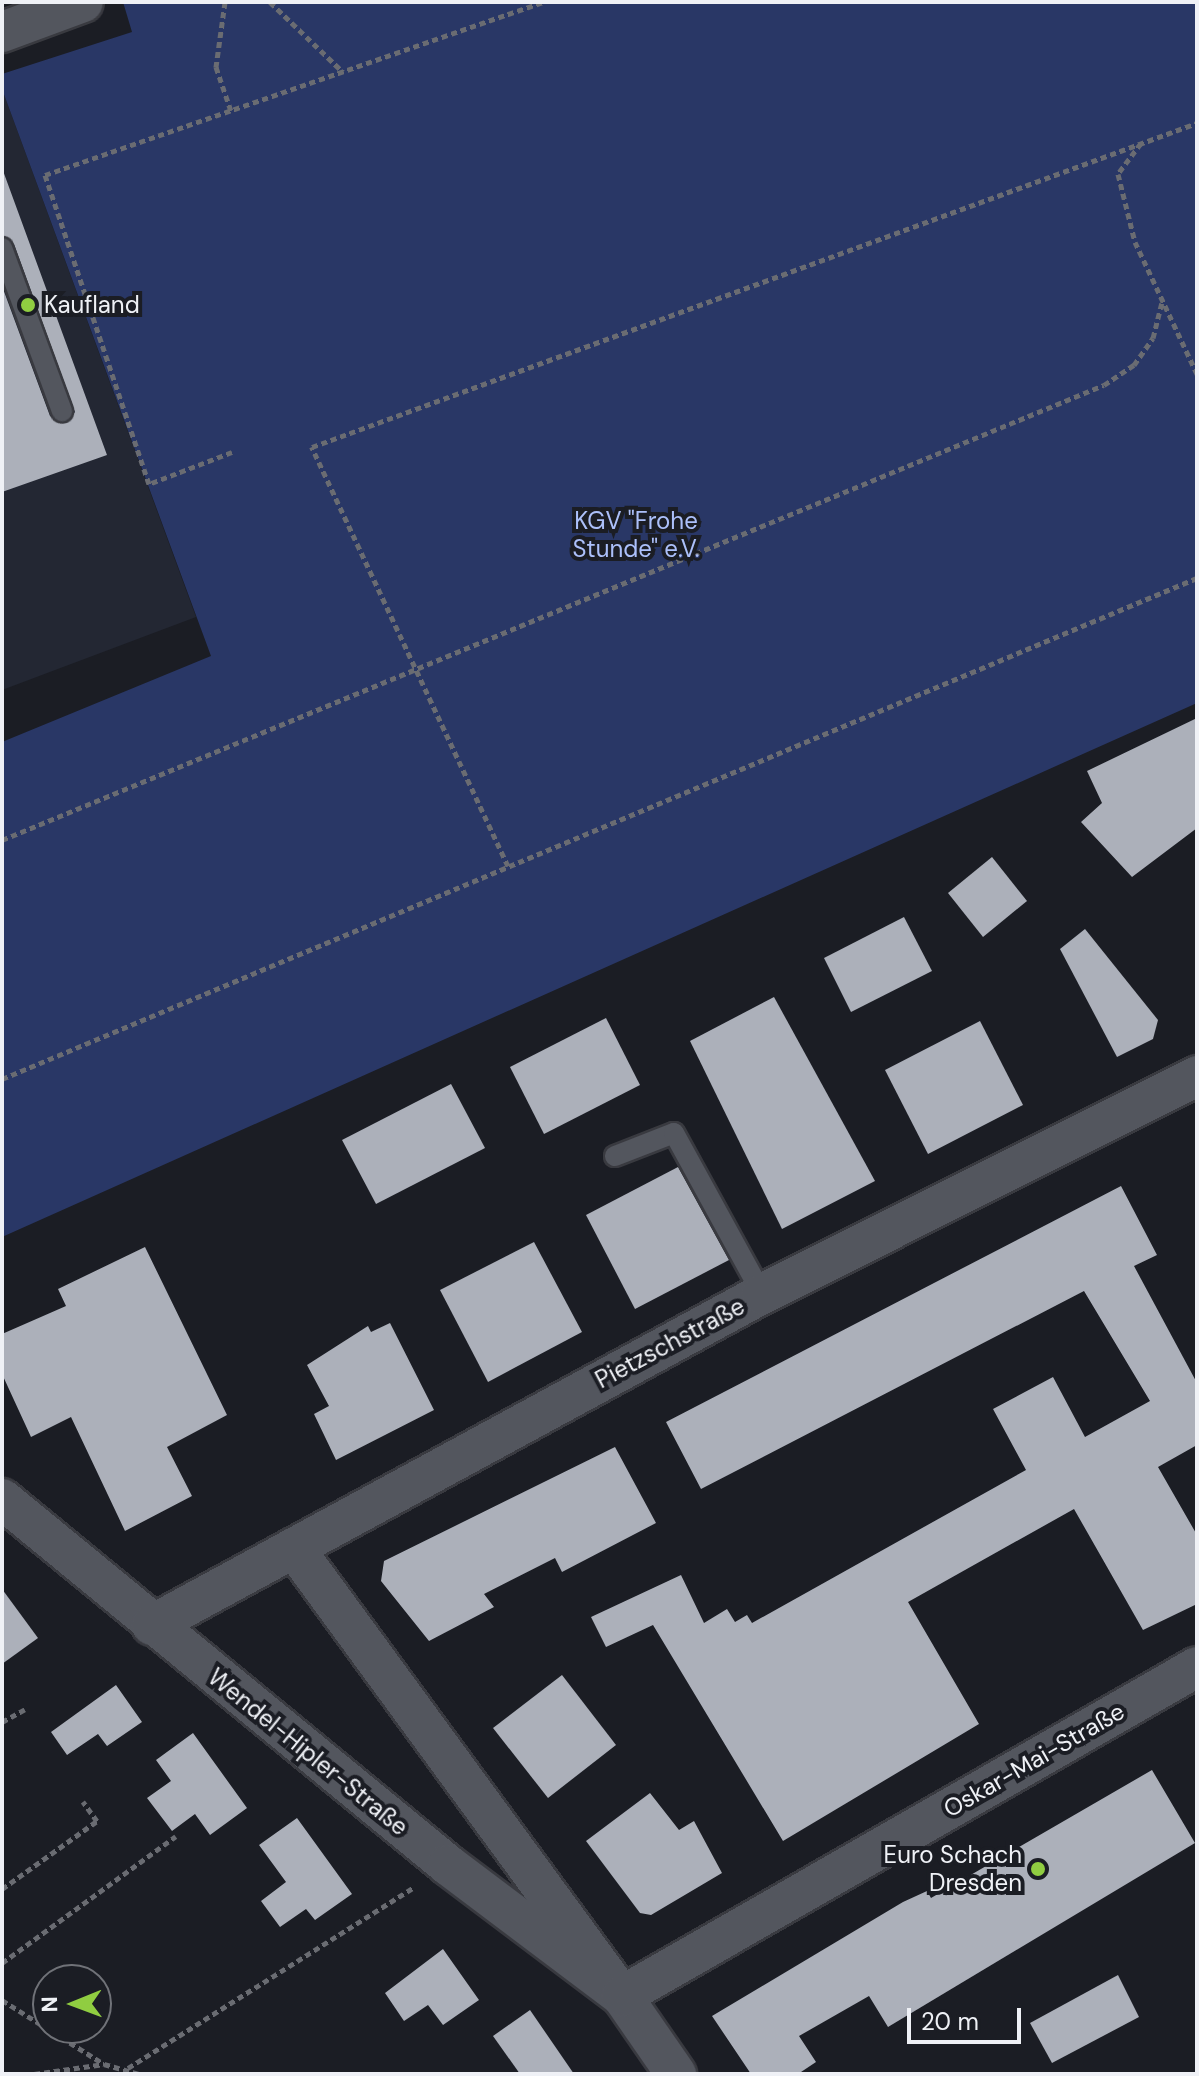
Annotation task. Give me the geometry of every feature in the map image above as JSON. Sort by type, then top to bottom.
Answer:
[{"type":"street","points":[[2,32],[83,2]]},
{"type":"street","name":"Pietzschstraße","points":[[152,1625],[762,1294],[1197,1076]]},
{"type":"street","name":"Wendel-Hipler-Straße","points":[[2,1499],[448,1865],[622,1996]]},
{"type":"street","name":"Wendel-Hipler-Straße","points":[[294,1548],[676,2074]]},
{"type":"street","name":"Oskar-Mai-Straße","points":[[622,1996],[1197,1667]]},
{"type":"lane","points":[[2,248],[62,411]]},
{"type":"lane","points":[[615,1156],[674,1133],[762,1294]]},
{"type":"path","points":[[225,2],[216,67],[231,111]]},
{"type":"path","points":[[270,2],[343,72]]},
{"type":"path","points":[[232,452],[149,484],[42,185],[45,175],[543,2]]},
{"type":"path","points":[[508,866],[312,447],[1197,123]]},
{"type":"path","points":[[1141,143],[1118,174],[1135,242],[1197,374]]},
{"type":"path","points":[[2,840],[1104,385],[1134,365],[1153,338],[1162,303]]},
{"type":"path","points":[[2,1079],[1197,578]]},
{"type":"path","points":[[2,1722],[25,1709]]},
{"type":"path","points":[[2,1889],[97,1821],[83,1802]]},
{"type":"path","points":[[2,1963],[176,1836]]},
{"type":"path","points":[[128,2068],[448,1865]]},
{"type":"path","points":[[2,2000],[104,2064]]},
{"type":"path","points":[[34,2074],[104,2064],[128,2068],[140,2074]]},
{"type":"shaded area","points":[[2,89],[196,617],[2,690]]},
{"type":"green space","name":"KGV \"Frohe Stunde\" e.V.","points":[[123,2],[1197,2],[1197,703],[2,1237],[2,742],[211,656],[2,89],[2,74],[132,32]]},
{"type":"building","name":"Kaufland","points":[[2,168],[107,455],[2,492],[2,286],[50,416],[66,423],[75,412],[14,244],[2,235]]},
{"type":"building","points":[[1197,718],[1197,828],[1132,877],[1081,822],[1102,803],[1087,771]]},
{"type":"building","points":[[992,857],[1027,901],[983,937],[948,893]]},
{"type":"building","points":[[904,917],[932,971],[851,1012],[824,958]]},
{"type":"building","points":[[1085,929],[1158,1020],[1153,1039],[1117,1057],[1060,949]]},
{"type":"building","points":[[774,997],[875,1181],[782,1229],[690,1041]]},
{"type":"building","points":[[606,1018],[640,1085],[544,1134],[510,1067]]},
{"type":"building","points":[[980,1021],[1023,1105],[928,1154],[885,1070]]},
{"type":"building","points":[[451,1084],[485,1148],[376,1204],[342,1140]]},
{"type":"building","points":[[678,1167],[729,1260],[635,1309],[586,1215]]},
{"type":"building","points":[[1121,1186],[1157,1255],[1134,1266],[1197,1383],[1197,1445],[1158,1467],[1197,1535],[1197,1604],[1143,1630],[1074,1509],[908,1602],[979,1724],[783,1841],[653,1625],[606,1647],[591,1617],[681,1575],[704,1623],[727,1609],[735,1622],[747,1615],[752,1623],[1026,1470],[993,1409],[1053,1377],[1085,1437],[1150,1401],[1084,1291],[701,1489],[666,1422]]},
{"type":"building","points":[[534,1242],[582,1332],[488,1382],[440,1290]]},
{"type":"building","points":[[145,1247],[227,1415],[167,1447],[192,1496],[125,1531],[71,1417],[31,1437],[2,1374],[2,1334],[66,1306],[58,1289]]},
{"type":"building","points":[[390,1323],[434,1410],[336,1460],[314,1414],[329,1406],[307,1365],[368,1326],[371,1332]]},
{"type":"building","points":[[615,1447],[656,1523],[562,1572],[555,1558],[484,1594],[494,1607],[429,1641],[381,1581],[384,1561]]},
{"type":"building","points":[[2,1589],[38,1638],[2,1664]]},
{"type":"building","points":[[562,1675],[616,1745],[548,1798],[493,1728]]},
{"type":"building","points":[[116,1685],[142,1722],[107,1746],[98,1734],[67,1755],[51,1732]]},
{"type":"building","points":[[193,1733],[247,1808],[210,1835],[195,1814],[172,1831],[147,1798],[171,1781],[156,1760]]},
{"type":"building","points":[[1152,1770],[1195,1843],[888,2027],[869,1996],[799,2036],[816,2062],[798,2074],[751,2074],[712,2016],[903,1902],[927,1891],[931,1898]]},
{"type":"building","points":[[650,1793],[679,1830],[694,1821],[722,1873],[651,1915],[640,1913],[586,1841]]},
{"type":"building","points":[[297,1818],[352,1894],[315,1920],[306,1909],[280,1927],[261,1901],[286,1882],[259,1845]]},
{"type":"building","points":[[443,1949],[479,2000],[443,2025],[428,2005],[404,2021],[385,1993]]},
{"type":"building","points":[[1118,1975],[1139,2017],[1052,2063],[1030,2023]]},
{"type":"building","points":[[530,2010],[574,2074],[520,2074],[493,2036]]},
{"type":"place","name":"Kaufland","points":[[28,305]]},
{"type":"place","name":"Euro Schach Dresden","points":[[1038,1869]]}]
